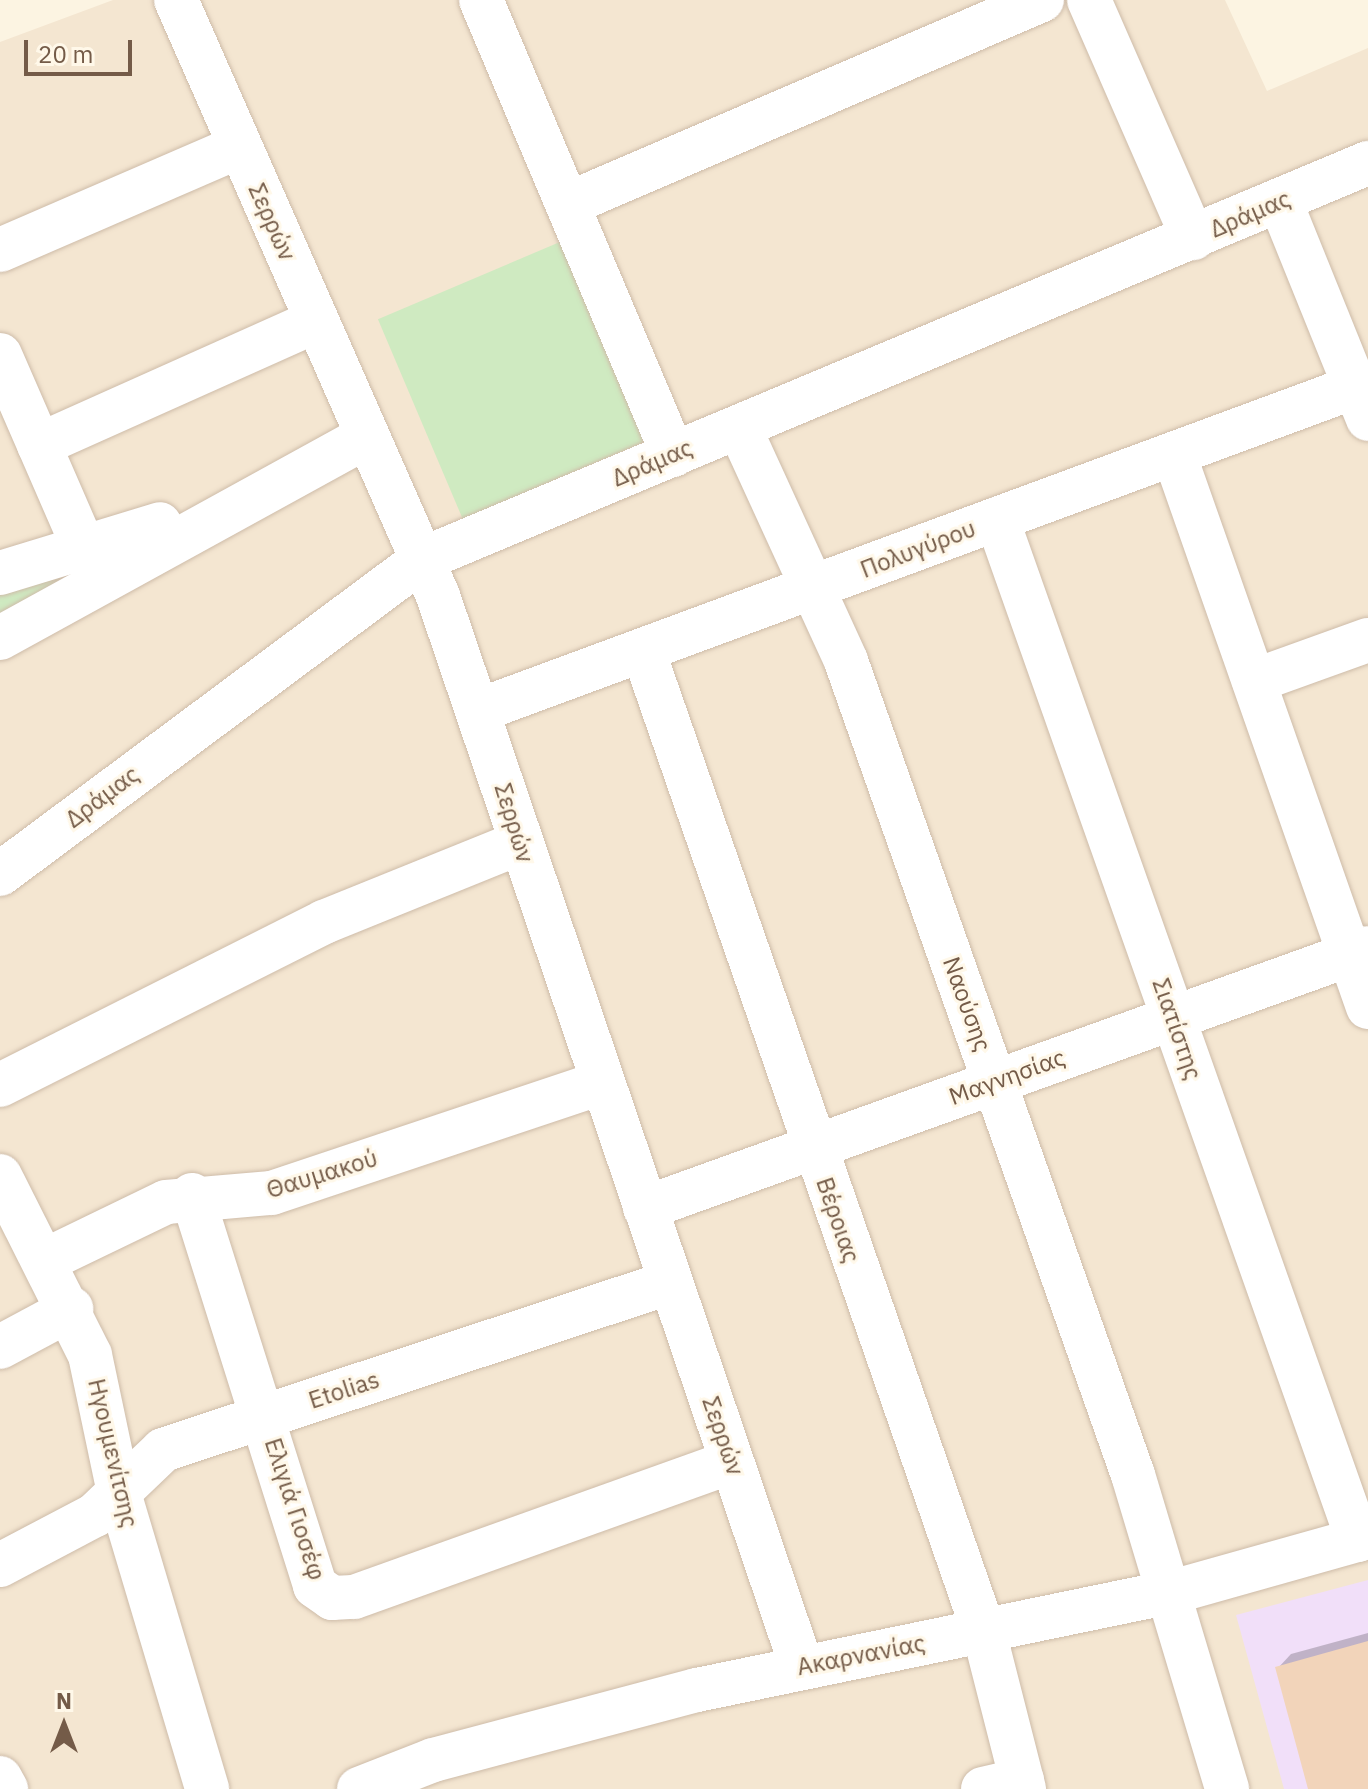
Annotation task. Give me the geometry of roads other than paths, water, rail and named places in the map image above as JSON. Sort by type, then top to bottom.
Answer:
[{"type":"street","name":"Σερρών","points":[[176,0],[365,437],[423,559],[480,710],[520,843],[801,1665]]},
{"type":"street","points":[[568,204],[1042,0]]},
{"type":"street","points":[[1089,0],[1193,238]]},
{"type":"street","points":[[488,2],[673,455]]},
{"type":"street","points":[[0,250],[238,147]]},
{"type":"street","name":"Δράμας","points":[[0,874],[423,559],[1368,163]]},
{"type":"street","points":[[1280,201],[1362,402]]},
{"type":"street","points":[[39,445],[316,321]]},
{"type":"street","points":[[0,355],[90,564]]},
{"type":"street","name":"Πολυγύρου","points":[[480,710],[644,653],[1174,454],[1362,402]]},
{"type":"street","name":"Ναούσης","points":[[739,427],[817,589],[995,1081],[1172,1592],[1227,1789]]},
{"type":"street","points":[[0,638],[90,564],[239,501],[365,437]]},
{"type":"street","points":[[1174,454],[1254,681],[1358,951],[1368,1007]]},
{"type":"street","name":"Σιατίστης","points":[[997,519],[1173,1018],[1363,1538]]},
{"type":"street","points":[[0,573],[90,564]]},
{"type":"street","points":[[1254,681],[1368,640]]},
{"type":"street","name":"Βέροιας","points":[[644,653],[813,1148],[984,1632],[1010,1786]]},
{"type":"street","points":[[0,1085],[324,922],[520,843]]},
{"type":"street","name":"Μαγνησίας","points":[[645,1208],[1358,951]]},
{"type":"street","name":"Θαυμακού","points":[[46,1260],[192,1195],[272,1193],[601,1083]]},
{"type":"street","name":"Ηγουμενίτσης","points":[[0,1176],[71,1309],[102,1391],[119,1493],[207,1789]]},
{"type":"street","name":"Ελιγιά Γιοσέφ","points":[[192,1195],[266,1416],[315,1586],[332,1598],[354,1597],[732,1462]]},
{"type":"street","name":"Etolias","points":[[0,1565],[82,1523],[119,1493],[163,1450],[671,1282]]},
{"type":"street","points":[[0,1347],[71,1309]]},
{"type":"street","name":"Ακαρνανίας","points":[[382,1784],[801,1665],[984,1632],[1172,1592],[1363,1538]]},
{"type":"street","points":[[0,1778],[6,1789]]}]
